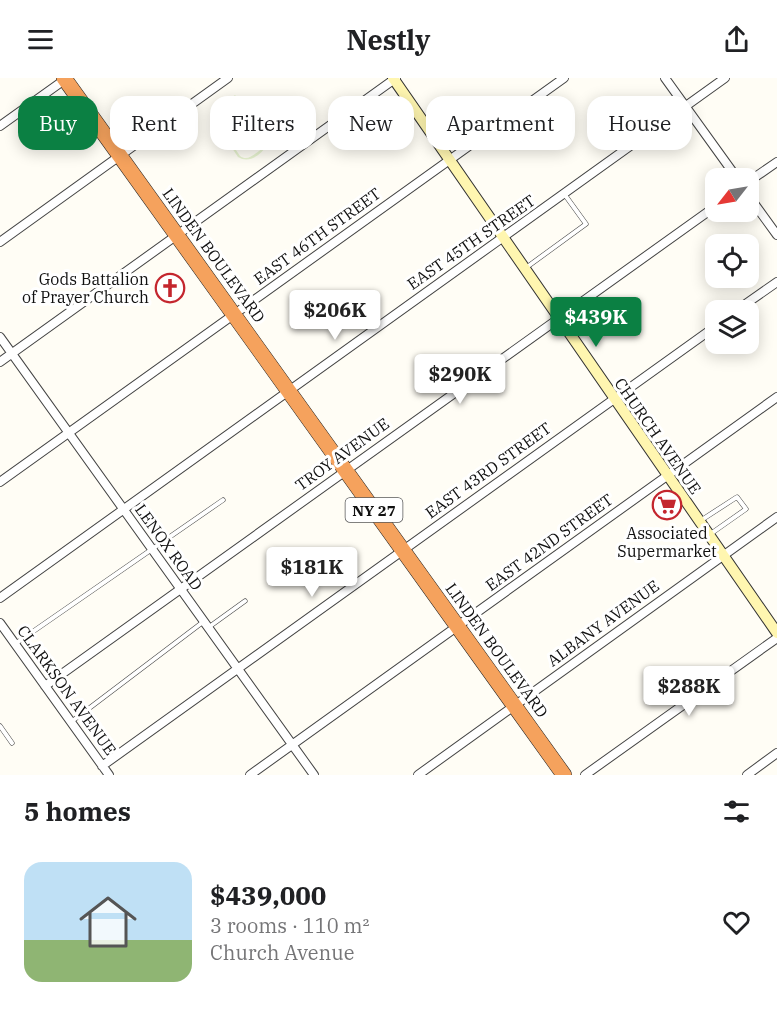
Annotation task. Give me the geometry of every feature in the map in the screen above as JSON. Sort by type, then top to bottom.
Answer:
[{"type":"highway","name":"LINDEN BOULEVARD","points":[[65,78],[564,775]]},
{"type":"main road","name":"CHURCH AVENUE","points":[[394,78],[777,635]]},
{"type":"street","points":[[0,126],[65,78]]},
{"type":"street","points":[[0,242],[228,78]]},
{"type":"street","points":[[0,362],[394,78]]},
{"type":"street","name":"EAST 46TH STREET","points":[[0,482],[564,78]]},
{"type":"street","points":[[665,78],[678,96]]},
{"type":"street","name":"EAST 45TH STREET","points":[[692,102],[725,78]]},
{"type":"street","points":[[692,114],[730,168]]},
{"type":"street","name":"EAST 45TH STREET","points":[[0,598],[625,150]]},
{"type":"street","points":[[759,174],[777,162]]},
{"type":"street","points":[[759,210],[777,235]]},
{"type":"street","name":"TROY AVENUE","points":[[45,686],[705,214]]},
{"type":"street","points":[[751,300],[777,282]]},
{"type":"street","name":"EAST 43RD STREET","points":[[102,766],[705,334]]},
{"type":"street","name":"LENOX ROAD","points":[[0,336],[314,775]]},
{"type":"street","name":"EAST 42ND STREET","points":[[250,775],[777,397]]},
{"type":"street","name":"ALBANY AVENUE","points":[[418,775],[777,517]]},
{"type":"street","name":"CLARKSON AVENUE","points":[[0,623],[109,775]]},
{"type":"street","points":[[585,775],[777,635]]},
{"type":"street","points":[[747,775],[777,753]]},
{"type":"lane","points":[[525,269],[586,224],[564,194]]},
{"type":"lane","points":[[699,522],[737,497],[746,509],[709,535]]},
{"type":"lane","points":[[15,644],[224,500]]},
{"type":"lane","points":[[71,722],[206,625],[245,601]]},
{"type":"lane","points":[[0,726],[12,743]]},
{"type":"green space","points":[[233,150],[246,158],[263,150],[250,159],[242,159]]},
{"type":"place","name":"Gods Battalion of Prayer Church","points":[[170,288]]},
{"type":"place","name":"Associated Supermarket","points":[[667,505]]}]
